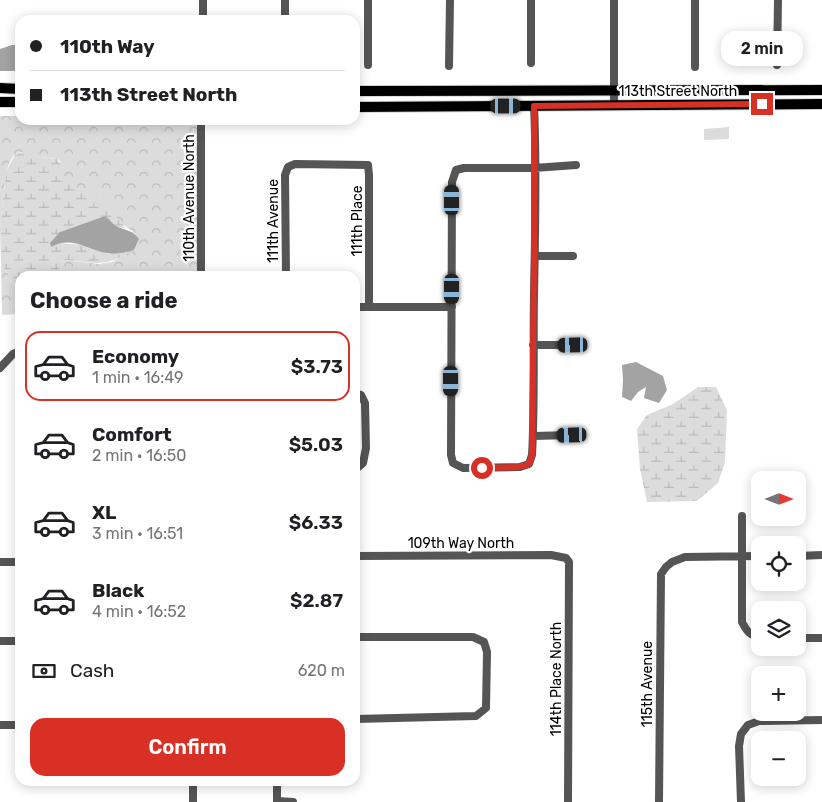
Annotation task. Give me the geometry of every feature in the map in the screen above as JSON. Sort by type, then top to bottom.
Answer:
[{"type":"main road","points":[[0,88],[15,89]]},
{"type":"main road","name":"113th Street North","points":[[360,91],[822,90]]},
{"type":"main road","points":[[0,102],[15,102]]},
{"type":"main road","name":"113th Street North","points":[[360,106],[822,104]]},
{"type":"street","points":[[202,15],[203,0]]},
{"type":"street","points":[[285,0],[285,15]]},
{"type":"street","points":[[368,0],[368,65]]},
{"type":"street","points":[[450,0],[450,66]]},
{"type":"street","points":[[531,0],[531,63]]},
{"type":"street","points":[[614,0],[614,105]]},
{"type":"street","points":[[695,0],[695,67]]},
{"type":"street","points":[[777,66],[778,0]]},
{"type":"street","points":[[534,106],[534,168],[534,345],[532,455],[529,464],[520,467],[464,468],[453,463],[451,455],[452,182],[456,170],[464,168],[534,168],[576,165]]},
{"type":"street","name":"110th Avenue North","points":[[201,125],[201,271]]},
{"type":"street","name":"111th Avenue","points":[[286,271],[285,175],[288,167],[295,164],[368,164]]},
{"type":"street","name":"111th Place","points":[[368,164],[369,307]]},
{"type":"street","points":[[534,256],[573,256]]},
{"type":"street","points":[[360,307],[452,307]]},
{"type":"street","points":[[534,345],[573,345]]},
{"type":"street","points":[[0,368],[15,353]]},
{"type":"street","points":[[360,397],[365,403],[366,448],[363,463],[360,466]]},
{"type":"street","points":[[533,436],[572,435]]},
{"type":"street","points":[[742,516],[742,622],[746,630],[751,634]]},
{"type":"street","name":"109th Way North","points":[[360,556],[551,555],[566,558]]},
{"type":"street","points":[[806,556],[822,555]]},
{"type":"street","name":"115th Avenue","points":[[659,802],[661,574],[666,567],[684,556],[741,556]]},
{"type":"street","points":[[741,556],[751,556]]},
{"type":"street","name":"114th Place North","points":[[566,558],[569,562],[568,802]]},
{"type":"street","points":[[0,562],[15,562]]},
{"type":"street","points":[[360,637],[473,637],[484,642],[487,652],[486,708],[476,716],[360,719]]},
{"type":"street","points":[[806,638],[822,638]]},
{"type":"street","points":[[0,641],[15,641]]},
{"type":"street","points":[[740,802],[739,746],[741,734],[748,725],[760,721],[822,720]]},
{"type":"street","points":[[0,725],[15,725]]},
{"type":"street","points":[[193,786],[193,802]]},
{"type":"street","points":[[277,786],[277,802],[293,802]]},
{"type":"green space","points":[[0,116],[15,116],[15,125],[197,125],[197,271],[59,271],[63,260],[99,264],[112,262],[134,250],[139,239],[121,223],[114,206],[106,205],[90,191],[77,188],[63,178],[60,161],[35,156],[30,152],[18,153],[11,160],[6,178],[0,228]]},
{"type":"green space","points":[[729,127],[729,139],[704,140],[704,129]]},
{"type":"green space","points":[[22,152],[30,152],[35,156],[57,159],[77,188],[94,193],[109,205],[114,206],[124,227],[127,229],[117,227],[105,216],[60,232],[59,243],[86,245],[109,254],[134,250],[107,262],[92,263],[63,260],[59,271],[15,271],[15,284],[11,283],[8,273],[1,265],[0,228],[6,172],[15,155]]},
{"type":"green space","points":[[1,265],[8,273],[11,283],[15,284],[15,314],[2,315]]},
{"type":"green space","points":[[698,387],[716,387],[727,410],[725,462],[718,483],[697,501],[647,502],[640,469],[637,429],[647,415],[673,404]]},
{"type":"shaded area","points":[[15,45],[15,71],[0,71],[0,49]]},
{"type":"shaded area","points":[[105,216],[116,226],[137,236],[139,239],[134,250],[110,254],[66,242],[51,247],[50,243],[60,232]]},
{"type":"shaded area","points":[[636,362],[663,376],[667,390],[659,403],[644,398],[646,387],[638,392],[631,401],[622,397],[622,365]]},
{"type":"route","points":[[482,468],[520,467],[529,464],[532,455],[534,106],[762,104]]}]
